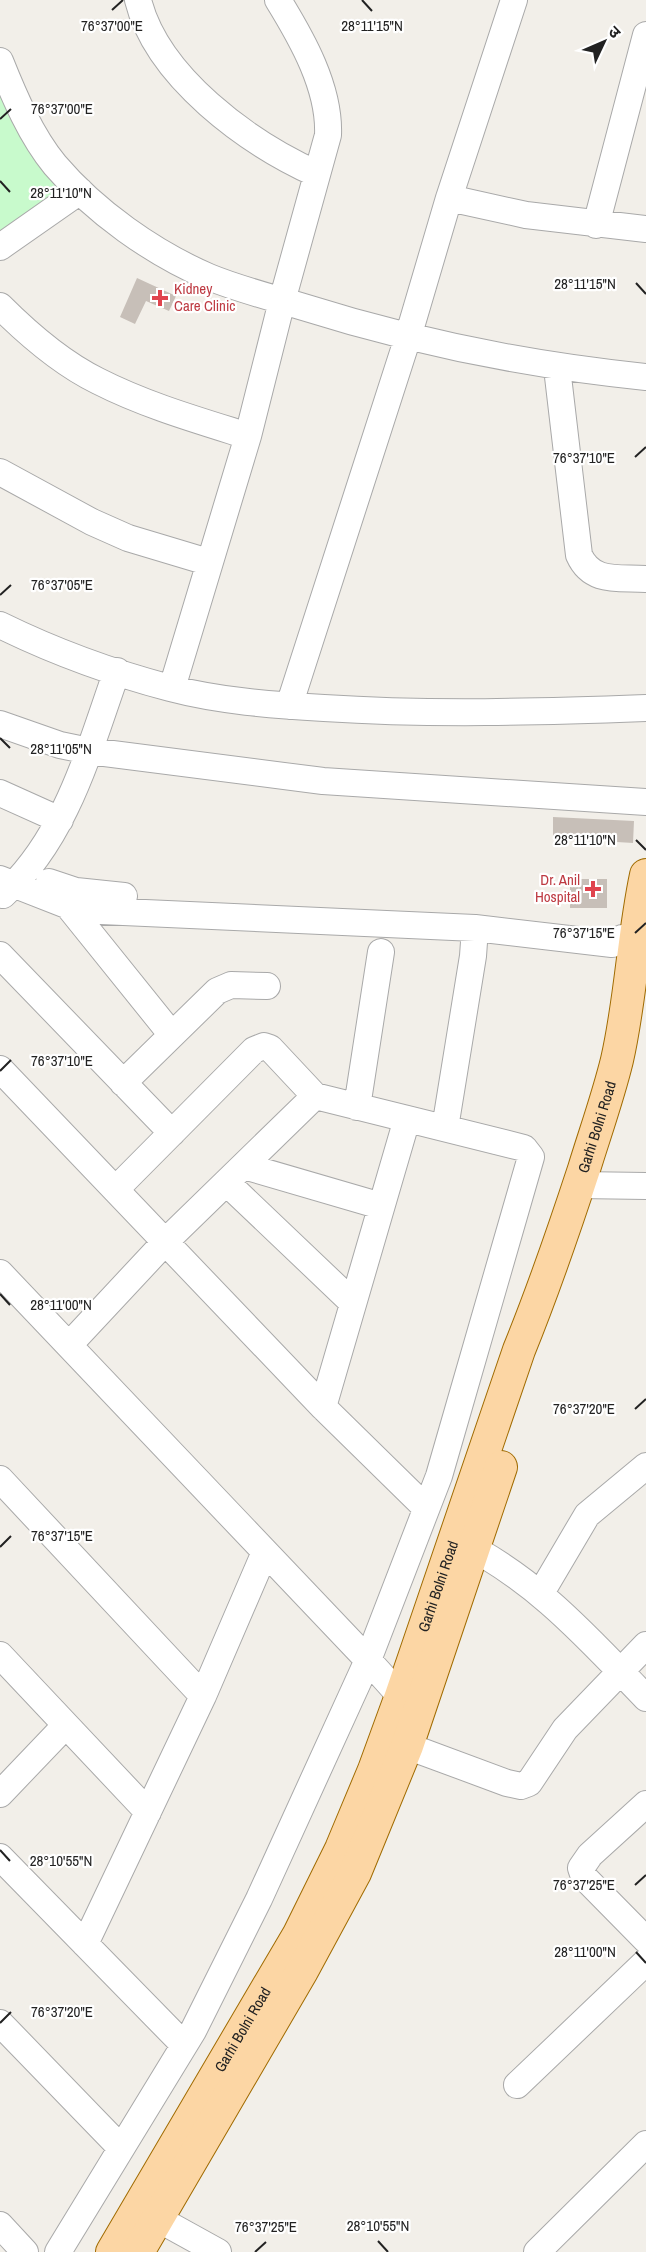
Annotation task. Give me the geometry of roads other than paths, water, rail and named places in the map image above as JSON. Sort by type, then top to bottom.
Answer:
[{"type":"main road","name":"Garhi Bolni Road","points":[[587,1186],[616,1061],[631,983],[634,940],[646,875]]},
{"type":"main road","name":"Garhi Bolni Road","points":[[138,2252],[147,2213],[299,1934],[341,1849],[374,1770],[409,1706],[587,1186],[639,1053],[646,1009]]},
{"type":"main road","name":"Garhi Bolni Road","points":[[112,2252],[147,2213],[302,1971],[355,1873],[407,1746],[409,1706]]},
{"type":"street","points":[[138,0],[152,35],[168,59],[197,91],[229,122],[255,141],[278,156],[317,174]]},
{"type":"street","points":[[172,688],[208,562],[248,436],[282,301],[328,135],[329,116],[319,81],[300,39],[278,0]]},
{"type":"street","points":[[289,706],[408,337],[449,198],[514,0]]},
{"type":"street","points":[[596,225],[639,84],[646,35]]},
{"type":"street","points":[[0,62],[5,89],[54,164],[80,191],[138,236],[189,267],[210,277],[282,301],[408,337],[557,368],[646,377]]},
{"type":"street","points":[[0,247],[80,191]]},
{"type":"street","points":[[449,198],[526,215],[596,225],[646,229]]},
{"type":"street","points":[[0,306],[46,347],[96,381],[164,409],[248,436]]},
{"type":"street","points":[[557,368],[579,555],[589,571],[598,576],[646,579]]},
{"type":"street","points":[[0,472],[110,530],[208,562]]},
{"type":"street","points":[[0,625],[117,671],[172,688],[289,706],[440,714],[646,708]]},
{"type":"street","points":[[10,884],[60,820],[89,751],[117,671]]},
{"type":"street","points":[[0,724],[60,745],[89,751],[322,781],[646,802]]},
{"type":"street","points":[[0,793],[60,820]]},
{"type":"street","points":[[0,864],[10,884],[69,907],[96,911],[475,928],[612,944],[634,940]]},
{"type":"street","points":[[10,884],[102,895],[613,926],[634,940]]},
{"type":"street","points":[[69,907],[172,1035]]},
{"type":"street","points":[[445,1128],[473,956],[475,928]]},
{"type":"street","points":[[357,1107],[381,952]]},
{"type":"street","points":[[0,955],[172,1133]]},
{"type":"street","points":[[123,1083],[224,987],[267,986]]},
{"type":"street","points":[[58,2252],[184,2045],[260,1899],[368,1660],[439,1476],[532,1163],[529,1151],[524,1148],[315,1096],[270,1048],[259,1047],[116,1189]]},
{"type":"street","points":[[0,1069],[323,1407],[426,1508]]},
{"type":"street","points":[[69,1345],[166,1241],[315,1096]]},
{"type":"street","points":[[323,1407],[407,1119]]},
{"type":"street","points":[[235,1174],[381,1206]]},
{"type":"street","points":[[235,1174],[353,1303]]},
{"type":"street","points":[[587,1186],[646,1186]]},
{"type":"street","points":[[0,1273],[409,1706]]},
{"type":"street","points":[[541,1593],[587,1515],[646,1466]]},
{"type":"street","points":[[0,1479],[203,1696]]},
{"type":"street","points":[[464,1544],[541,1593],[646,1698]]},
{"type":"street","points":[[85,1944],[203,1696],[266,1552]]},
{"type":"street","points":[[407,1746],[507,1783],[521,1786],[529,1783],[565,1729],[646,1645]]},
{"type":"street","points":[[0,1656],[148,1812]]},
{"type":"street","points":[[0,1794],[65,1726]]},
{"type":"street","points":[[646,1804],[590,1855],[581,1868],[584,1877],[646,1940]]},
{"type":"street","points":[[0,1857],[184,2045]]},
{"type":"street","points":[[517,2085],[646,1962]]},
{"type":"street","points":[[0,2023],[122,2148]]},
{"type":"street","points":[[537,2252],[646,2144]]},
{"type":"street","points":[[147,2213],[218,2252]]},
{"type":"street","points":[[0,2225],[25,2252]]},
{"type":"place","name":"Kidney Care Clinic","points":[[160,298]]},
{"type":"place","name":"Dr. Anil Hospital","points":[[593,889]]}]
